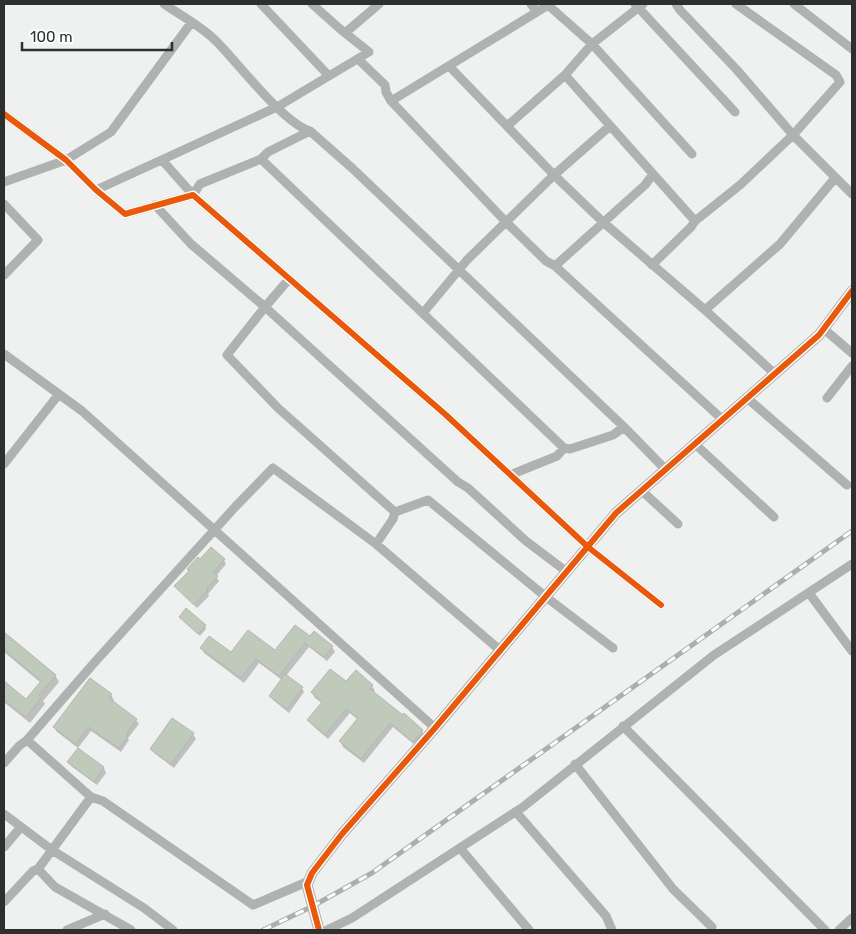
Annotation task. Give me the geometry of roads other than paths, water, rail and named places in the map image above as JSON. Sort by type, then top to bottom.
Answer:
[{"type":"street","points":[[164,4],[215,40],[277,108],[303,129],[310,131],[352,168],[624,427],[666,470]]},
{"type":"street","points":[[261,4],[329,76]]},
{"type":"street","points":[[96,190],[277,108],[369,52],[344,33],[312,4]]},
{"type":"street","points":[[344,33],[379,4]]},
{"type":"street","points":[[531,4],[537,12]]},
{"type":"street","points":[[676,4],[794,135],[852,194]]},
{"type":"street","points":[[652,265],[695,221],[740,185],[794,135],[840,82],[836,75],[736,4]]},
{"type":"street","points":[[794,4],[852,49]]},
{"type":"street","points":[[391,101],[549,5],[592,44],[692,154]]},
{"type":"street","points":[[506,126],[565,75],[592,44],[638,5],[735,112]]},
{"type":"street","points":[[4,182],[66,160],[110,132],[191,23]]},
{"type":"street","points":[[358,59],[385,85],[386,92],[391,101],[506,222],[546,261],[555,266],[723,420]]},
{"type":"street","points":[[449,66],[554,175],[603,222],[705,310],[775,374]]},
{"type":"street","points":[[565,75],[695,221]]},
{"type":"street","points":[[4,114],[66,160],[96,190],[125,214],[193,195],[200,184],[261,159],[268,152],[310,131]]},
{"type":"street","points":[[422,313],[467,260],[554,175],[610,126]]},
{"type":"street","points":[[261,159],[564,448],[570,449],[613,435],[624,427]]},
{"type":"street","points":[[162,160],[193,195],[446,415],[588,547],[661,604]]},
{"type":"street","points":[[555,266],[645,184],[653,174]]},
{"type":"street","points":[[705,310],[780,244],[835,178]]},
{"type":"street","points":[[4,204],[38,240],[4,275]]},
{"type":"street","points":[[155,205],[191,244],[265,307],[458,482],[468,488],[526,541],[567,572]]},
{"type":"street","points":[[289,279],[226,354],[278,408],[395,512]]},
{"type":"street","points":[[319,930],[307,885],[312,873],[342,834],[501,651],[616,513],[819,335],[852,291]]},
{"type":"street","points":[[824,328],[852,353]]},
{"type":"street","points":[[4,354],[82,410],[435,728]]},
{"type":"street","points":[[827,398],[852,366]]},
{"type":"street","points":[[4,464],[59,394]]},
{"type":"street","points":[[747,398],[847,486]]},
{"type":"street","points":[[695,444],[774,517]]},
{"type":"street","points":[[510,475],[557,456],[564,448]]},
{"type":"street","points":[[4,763],[27,740],[94,662],[273,468],[376,544],[501,651]]},
{"type":"street","points":[[642,491],[678,524]]},
{"type":"street","points":[[395,512],[428,500],[546,597],[613,648]]},
{"type":"street","points":[[376,544],[393,519],[395,512]]},
{"type":"street","points":[[327,930],[352,918],[516,812],[714,655],[852,564]]},
{"type":"street","points":[[810,593],[852,650]]},
{"type":"street","points":[[843,640],[852,634]]},
{"type":"street","points":[[623,726],[825,930]]},
{"type":"street","points":[[27,740],[91,797],[102,801],[253,905],[309,881]]},
{"type":"street","points":[[575,764],[674,889],[712,927]]},
{"type":"street","points":[[4,902],[33,871],[38,869],[91,797]]},
{"type":"street","points":[[516,812],[606,916],[612,930]]},
{"type":"street","points":[[4,814],[52,850],[144,908],[173,930]]},
{"type":"street","points":[[4,847],[21,827]]},
{"type":"street","points":[[460,848],[529,930]]},
{"type":"street","points":[[38,869],[55,887],[130,930]]},
{"type":"street","points":[[67,930],[105,914]]},
{"type":"street","points":[[839,930],[852,918]]},
{"type":"railway","points":[[263,930],[313,906],[372,873],[852,531]]}]
